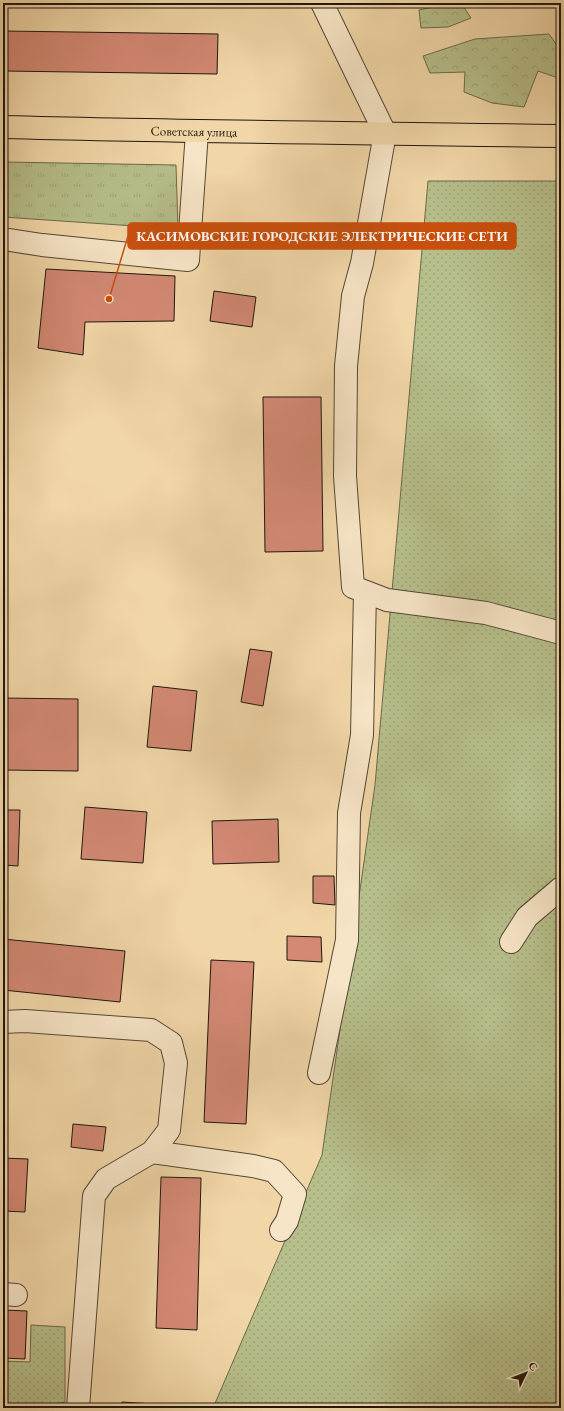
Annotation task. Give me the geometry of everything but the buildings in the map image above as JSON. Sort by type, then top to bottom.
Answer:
[{"type":"main road","name":"Советская улица","points":[[3,127],[197,132],[561,136]]},
{"type":"street","points":[[322,3],[385,133],[363,257],[353,296],[346,366],[345,476],[353,587],[387,600],[486,613],[561,633]]},
{"type":"street","points":[[3,239],[42,246],[188,260],[197,132]]},
{"type":"street","points":[[319,1073],[347,940],[349,814],[362,735],[365,592]]},
{"type":"street","points":[[511,942],[527,917],[561,888]]},
{"type":"street","points":[[3,1022],[25,1021],[151,1030],[171,1043],[176,1063],[169,1130],[152,1152],[106,1179],[94,1196],[78,1408]]},
{"type":"street","points":[[152,1152],[253,1166],[274,1171],[295,1194],[287,1220],[281,1230]]},
{"type":"green space","points":[[452,3],[461,3],[471,18],[448,27],[421,28],[419,10]]},
{"type":"green space","points":[[549,34],[561,51],[561,79],[538,71],[524,107],[492,103],[464,92],[465,72],[430,73],[423,56],[475,39]]},
{"type":"green space","points":[[3,162],[176,165],[178,229],[3,217]]},
{"type":"green space","points":[[428,181],[561,181],[561,1408],[213,1408],[322,1155],[375,785]]},
{"type":"green space","points":[[31,1325],[65,1327],[65,1402],[52,1405],[51,1408],[3,1408],[3,1361],[30,1362]]},
{"type":"place","name":"КАСИМОВСКИЕ ГОРОДСКИЕ ЭЛЕКТРИЧЕСКИЕ СЕТИ","points":[[109,299]]}]
